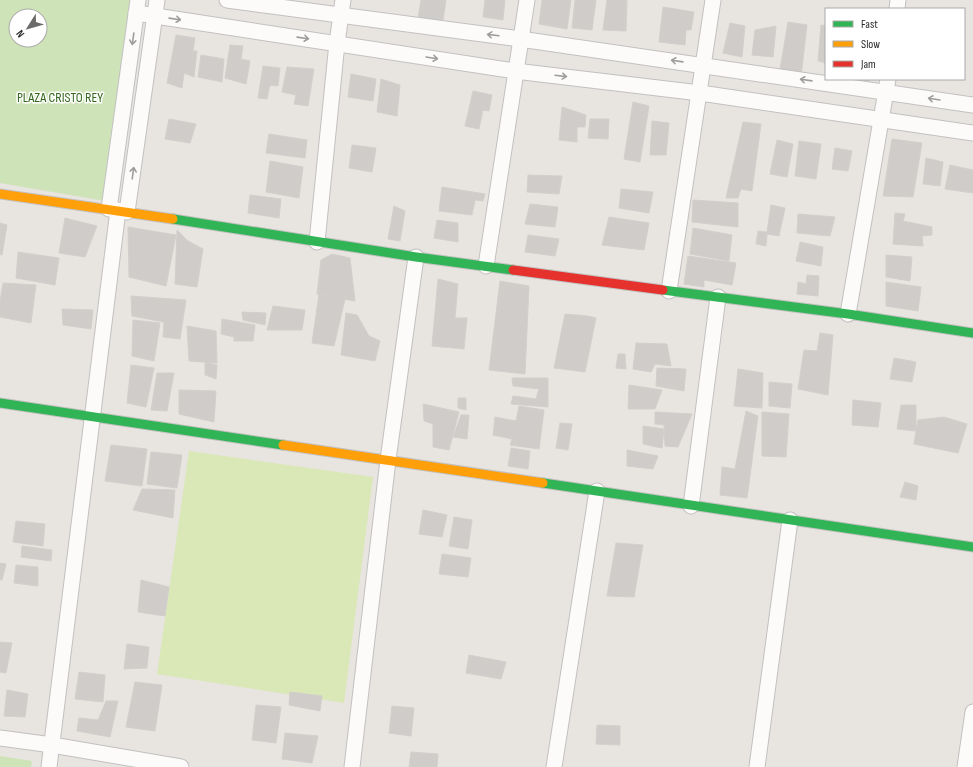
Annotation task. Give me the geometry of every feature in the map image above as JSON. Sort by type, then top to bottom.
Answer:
[{"type":"street","points":[[118,210],[157,0]]},
{"type":"street","points":[[227,0],[704,65],[825,78]]},
{"type":"street","points":[[317,242],[337,43],[343,0]]},
{"type":"street","points":[[486,266],[527,0]]},
{"type":"street","points":[[668,291],[700,93],[713,0]]},
{"type":"street","points":[[49,767],[118,210],[137,7],[155,16],[515,71],[700,93],[973,132]]},
{"type":"street","points":[[841,80],[887,85],[973,105]]},
{"type":"street","points":[[848,314],[887,85]]},
{"type":"street","points":[[0,194],[118,210],[416,257],[848,314],[973,333]]},
{"type":"street","points":[[352,767],[388,460],[416,257]]},
{"type":"street","points":[[692,506],[718,297]]},
{"type":"street","points":[[0,403],[692,506],[973,546]]},
{"type":"street","points":[[554,767],[596,491]]},
{"type":"street","points":[[758,767],[790,520]]},
{"type":"street","points":[[965,767],[973,712]]},
{"type":"street","points":[[0,738],[181,767]]},
{"type":"green space","name":"PLAZA CRISTO REY","points":[[0,0],[133,0],[105,201],[0,183]]},
{"type":"green space","points":[[189,451],[373,477],[344,703],[157,674]]},
{"type":"green space","points":[[0,756],[32,761],[31,767],[0,767]]},
{"type":"building","points":[[421,0],[446,0],[443,20],[418,18]]},
{"type":"building","points":[[485,0],[505,0],[503,20],[483,17]]},
{"type":"building","points":[[542,0],[571,0],[567,29],[539,24]]},
{"type":"building","points":[[575,0],[596,0],[592,30],[572,28]]},
{"type":"building","points":[[607,0],[627,0],[626,31],[603,30]]},
{"type":"building","points":[[663,7],[694,12],[691,30],[686,30],[685,45],[659,42]]},
{"type":"building","points":[[788,22],[807,25],[801,77],[779,75]]},
{"type":"building","points":[[730,23],[745,26],[742,57],[723,53]]},
{"type":"building","points":[[821,25],[825,26],[825,63],[818,61]]},
{"type":"building","points":[[776,26],[773,57],[752,55],[755,30]]},
{"type":"building","points":[[176,35],[195,38],[193,51],[197,51],[194,77],[184,73],[182,88],[167,83]]},
{"type":"building","points":[[230,45],[243,46],[241,59],[250,61],[246,84],[225,78]]},
{"type":"building","points":[[201,55],[224,59],[222,82],[198,77]]},
{"type":"building","points":[[263,66],[280,68],[278,86],[270,85],[267,99],[258,98]]},
{"type":"building","points":[[287,67],[314,69],[308,106],[294,104],[296,95],[282,92]]},
{"type":"building","points":[[351,74],[376,79],[373,101],[348,97]]},
{"type":"building","points":[[381,79],[400,85],[397,116],[377,112]]},
{"type":"building","points":[[845,80],[869,80],[868,86]]},
{"type":"building","points":[[473,91],[492,95],[489,111],[483,110],[479,129],[465,126]]},
{"type":"building","points":[[633,102],[649,106],[640,162],[624,159]]},
{"type":"building","points":[[562,107],[586,115],[585,127],[577,127],[577,142],[559,140]]},
{"type":"building","points":[[169,119],[196,124],[190,143],[165,139]]},
{"type":"building","points":[[590,119],[609,119],[608,139],[588,138]]},
{"type":"building","points":[[652,121],[669,123],[666,155],[650,155]]},
{"type":"building","points":[[743,122],[761,124],[752,191],[741,189],[738,198],[726,198]]},
{"type":"building","points":[[269,134],[307,140],[305,158],[266,153]]},
{"type":"building","points":[[892,139],[922,143],[913,197],[883,196]]},
{"type":"building","points":[[777,140],[793,144],[787,177],[770,174]]},
{"type":"building","points":[[799,141],[821,144],[816,179],[795,176]]},
{"type":"building","points":[[352,145],[376,148],[372,172],[349,168]]},
{"type":"building","points":[[835,148],[852,151],[848,171],[832,169]]},
{"type":"building","points":[[926,158],[943,162],[940,186],[923,184]]},
{"type":"building","points":[[270,161],[303,167],[299,198],[266,192]]},
{"type":"building","points":[[950,165],[973,170],[973,193],[945,189]]},
{"type":"building","points":[[528,175],[562,176],[559,194],[527,192]]},
{"type":"building","points":[[442,187],[485,194],[483,201],[475,200],[472,215],[439,211]]},
{"type":"building","points":[[621,189],[653,192],[649,213],[619,208]]},
{"type":"building","points":[[250,195],[281,199],[279,218],[248,213]]},
{"type":"building","points":[[693,200],[738,203],[738,227],[692,222]]},
{"type":"building","points":[[530,204],[558,207],[555,227],[525,224]]},
{"type":"building","points":[[771,205],[785,208],[779,236],[767,234],[766,246],[756,244],[758,231],[767,232]]},
{"type":"building","points":[[394,206],[405,211],[400,241],[388,239]]},
{"type":"building","points":[[895,213],[905,214],[903,221],[932,227],[932,235],[922,236],[923,246],[893,244]]},
{"type":"building","points":[[798,214],[835,217],[830,236],[797,233]]},
{"type":"building","points":[[609,217],[649,223],[644,250],[602,245]]},
{"type":"building","points":[[65,218],[97,226],[85,257],[59,253]]},
{"type":"building","points":[[437,220],[458,223],[458,242],[434,238]]},
{"type":"building","points":[[0,223],[7,225],[2,255],[0,254]]},
{"type":"building","points":[[128,227],[176,235],[166,286],[129,277]]},
{"type":"building","points":[[693,228],[732,235],[729,261],[690,254]]},
{"type":"building","points":[[177,230],[188,241],[203,249],[197,287],[175,284]]},
{"type":"building","points":[[528,235],[559,239],[555,256],[525,252]]},
{"type":"building","points":[[800,242],[823,247],[821,266],[796,261]]},
{"type":"building","points":[[18,252],[59,258],[55,285],[16,278]]},
{"type":"building","points":[[332,254],[350,258],[355,301],[317,294],[321,260]]},
{"type":"building","points":[[886,255],[912,257],[910,281],[886,277]]},
{"type":"building","points":[[688,256],[736,263],[732,285],[704,280],[704,287],[684,284]]},
{"type":"building","points":[[807,275],[819,276],[818,296],[797,294],[798,282],[806,284]]},
{"type":"building","points":[[438,279],[458,284],[455,318],[467,318],[464,349],[432,346]]},
{"type":"building","points":[[500,281],[529,286],[525,374],[489,370]]},
{"type":"building","points":[[886,282],[921,287],[918,311],[886,306]]},
{"type":"building","points":[[3,283],[36,285],[31,323],[0,317],[0,301]]},
{"type":"building","points":[[319,294],[345,299],[334,346],[312,343]]},
{"type":"building","points":[[131,296],[186,300],[180,339],[163,337],[164,322],[132,316]]},
{"type":"building","points":[[273,306],[305,310],[302,330],[267,330]]},
{"type":"building","points":[[62,309],[93,310],[91,329],[63,325]]},
{"type":"building","points":[[242,312],[266,313],[265,325],[243,320]]},
{"type":"building","points":[[346,313],[357,315],[369,336],[380,341],[375,361],[341,355]]},
{"type":"building","points":[[565,314],[596,318],[585,372],[554,368]]},
{"type":"building","points":[[222,319],[255,325],[253,341],[234,341],[234,337],[221,334]]},
{"type":"building","points":[[133,320],[160,323],[154,361],[132,356]]},
{"type":"building","points":[[187,326],[216,331],[217,363],[189,361]]},
{"type":"building","points":[[820,333],[833,335],[828,395],[798,389],[804,350],[817,351]]},
{"type":"building","points":[[636,343],[667,344],[671,366],[655,364],[651,372],[633,369]]},
{"type":"building","points":[[618,354],[625,354],[626,369],[616,368]]},
{"type":"building","points":[[894,358],[916,362],[912,382],[890,379]]},
{"type":"building","points":[[205,362],[217,365],[216,379],[205,375]]},
{"type":"building","points":[[131,365],[154,368],[146,407],[127,403]]},
{"type":"building","points":[[657,368],[686,369],[684,391],[656,386]]},
{"type":"building","points":[[738,369],[763,373],[762,408],[734,406]]},
{"type":"building","points":[[157,373],[174,373],[167,411],[151,410]]},
{"type":"building","points":[[512,378],[548,378],[548,407],[511,404],[513,396],[536,399],[539,389],[513,386]]},
{"type":"building","points":[[769,382],[792,384],[790,408],[769,406]]},
{"type":"building","points":[[629,385],[662,390],[655,409],[628,409]]},
{"type":"building","points":[[179,390],[216,391],[214,422],[179,414]]},
{"type":"building","points":[[458,398],[466,398],[466,410],[458,408]]},
{"type":"building","points":[[853,400],[881,403],[878,427],[852,425]]},
{"type":"building","points":[[423,404],[459,412],[449,450],[433,447],[433,424],[424,421]]},
{"type":"building","points":[[901,405],[916,405],[916,431],[897,429]]},
{"type":"building","points":[[519,406],[544,410],[539,449],[510,445],[512,439],[493,435],[495,417],[516,421]]},
{"type":"building","points":[[746,411],[758,416],[747,498],[720,495],[722,467],[735,469]]},
{"type":"building","points":[[655,412],[692,414],[678,447],[665,446],[664,425],[655,424]]},
{"type":"building","points":[[762,412],[789,414],[786,457],[762,456]]},
{"type":"building","points":[[461,415],[469,415],[467,439],[453,437]]},
{"type":"building","points":[[944,417],[967,424],[958,453],[914,444],[918,420]]},
{"type":"building","points":[[560,423],[572,424],[568,450],[556,448]]},
{"type":"building","points":[[643,426],[664,429],[662,448],[643,444]]},
{"type":"building","points":[[111,445],[147,449],[142,486],[105,481]]},
{"type":"building","points":[[511,448],[530,451],[528,469],[508,466]]},
{"type":"building","points":[[627,450],[658,456],[653,469],[627,466]]},
{"type":"building","points":[[151,452],[182,455],[177,488],[147,484]]},
{"type":"building","points":[[905,482],[918,486],[916,500],[900,497]]},
{"type":"building","points":[[142,489],[175,490],[173,518],[133,510]]},
{"type":"building","points":[[423,510],[447,515],[442,537],[419,534]]},
{"type":"building","points":[[454,517],[472,520],[468,549],[449,546]]},
{"type":"building","points":[[16,521],[45,524],[43,546],[13,542]]},
{"type":"building","points":[[616,543],[643,545],[634,597],[607,596]]},
{"type":"building","points":[[22,546],[52,550],[51,561],[21,557]]},
{"type":"building","points":[[442,554],[471,558],[468,577],[439,574]]},
{"type":"building","points":[[0,563],[6,564],[2,580],[0,580]]},
{"type":"building","points":[[16,565],[38,567],[38,586],[14,583]]},
{"type":"building","points":[[141,580],[169,587],[165,616],[138,612]]},
{"type":"building","points":[[0,642],[12,643],[6,673],[0,672]]},
{"type":"building","points":[[127,644],[149,647],[147,668],[124,669]]},
{"type":"building","points":[[469,655],[506,662],[501,679],[466,673]]},
{"type":"building","points":[[79,672],[105,675],[103,702],[75,699]]},
{"type":"building","points":[[135,682],[162,685],[155,731],[126,727]]},
{"type":"building","points":[[7,690],[28,694],[25,717],[4,716]]},
{"type":"building","points":[[290,692],[322,696],[320,711],[289,705]]},
{"type":"building","points":[[106,701],[118,701],[110,737],[77,731],[79,718],[98,720]]},
{"type":"building","points":[[256,705],[281,707],[276,743],[252,740]]},
{"type":"building","points":[[392,706],[414,708],[411,736],[389,733]]},
{"type":"building","points":[[597,725],[620,726],[620,745],[596,744]]},
{"type":"building","points":[[285,733],[318,736],[312,763],[282,759]]},
{"type":"building","points":[[411,752],[438,754],[437,767],[409,767]]},
{"type":"traffic: fast","points":[[173,219],[416,257],[513,270]]},
{"type":"traffic: fast","points":[[663,290],[848,314],[973,333]]},
{"type":"traffic: fast","points":[[0,403],[283,445]]},
{"type":"traffic: fast","points":[[543,483],[973,547]]},
{"type":"traffic: slow","points":[[0,194],[173,219]]},
{"type":"traffic: slow","points":[[283,445],[543,483]]},
{"type":"traffic: jam","points":[[513,270],[663,290]]}]
